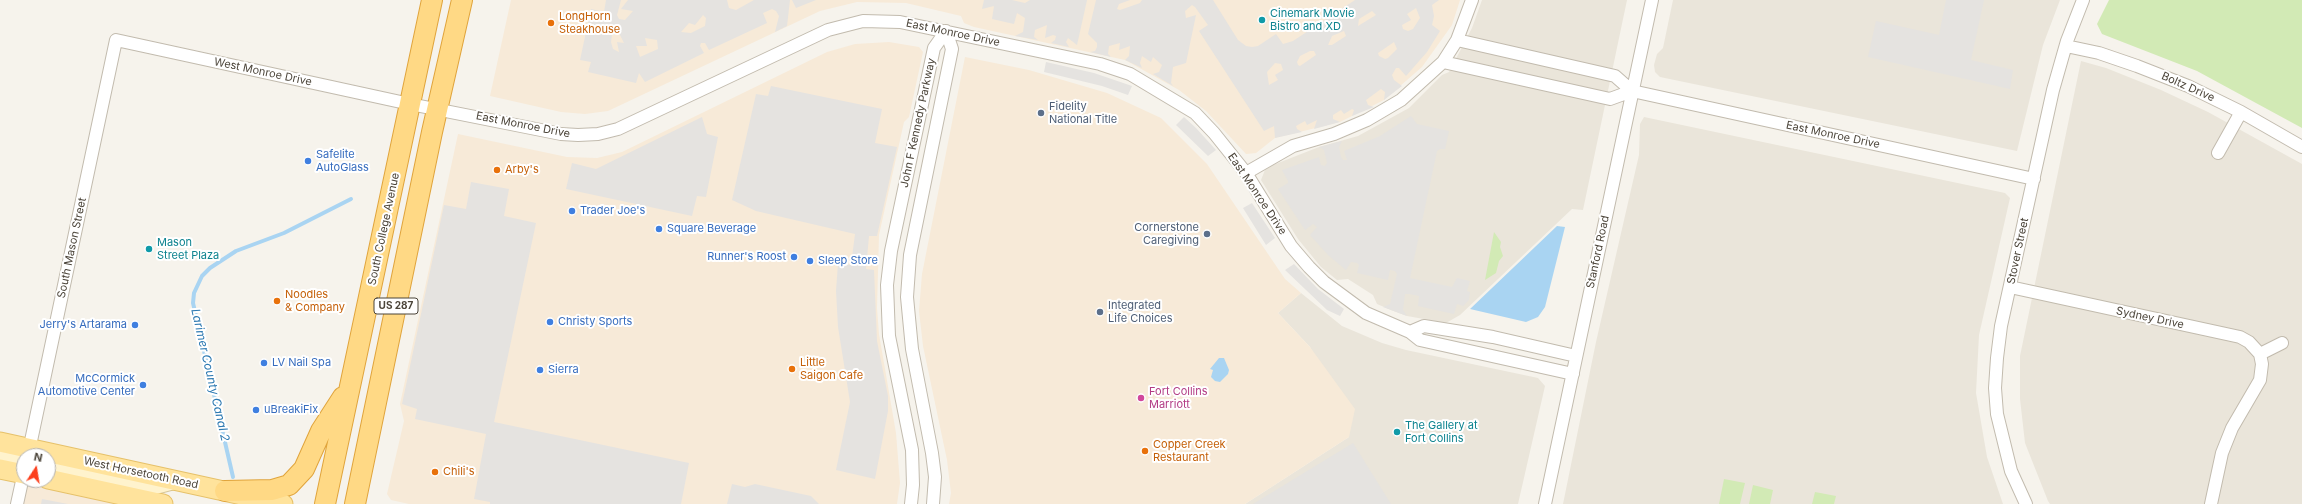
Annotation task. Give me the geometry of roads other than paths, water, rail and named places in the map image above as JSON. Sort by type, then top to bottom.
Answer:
[{"type":"highway","name":"South College Avenue","points":[[325,504],[432,0]]},
{"type":"highway","name":"US 287","points":[[355,504],[462,0]]},
{"type":"highway","points":[[225,491],[272,490],[288,485],[304,469],[321,430],[350,387]]},
{"type":"main road","name":"West Horsetooth Road","points":[[0,442],[17,448]]},
{"type":"main road","name":"West Horsetooth Road","points":[[56,457],[174,480],[283,504]]},
{"type":"main road","points":[[0,458],[7,460],[16,458]]},
{"type":"main road","points":[[56,468],[137,485],[157,484],[174,480]]},
{"type":"main road","points":[[0,469],[16,472]]},
{"type":"main road","points":[[56,481],[163,504]]},
{"type":"street","points":[[1246,173],[1292,146],[1334,134],[1367,120],[1401,100],[1443,62],[1457,40],[1472,0]]},
{"type":"street","name":"Stanford Road","points":[[1545,504],[1652,0]]},
{"type":"street","name":"Stover Street","points":[[2026,504],[2011,470],[2004,445],[1995,388],[2001,326],[2053,90],[2066,46],[2083,0]]},
{"type":"street","name":"East Monroe Drive","points":[[410,104],[438,108],[561,134],[598,134],[618,129],[779,52],[847,24],[863,21],[900,22],[946,30],[1100,64],[1130,74],[1195,113],[1214,133],[1246,173],[1291,246],[1324,282],[1366,313],[1410,332],[1420,340],[1573,374]]},
{"type":"street","name":"John F Kennedy Parkway","points":[[911,504],[913,485],[912,450],[889,336],[887,285],[891,251],[934,48],[946,30]]},
{"type":"street","name":"John F Kennedy Parkway","points":[[933,504],[935,477],[933,459],[912,349],[906,297],[910,255],[952,49],[946,30]]},
{"type":"street","name":"West Monroe Drive","points":[[116,40],[410,104]]},
{"type":"street","name":"South Mason Street","points":[[29,448],[116,40]]},
{"type":"street","name":"East Monroe Drive","points":[[1457,40],[1615,76],[1632,91],[2034,179]]},
{"type":"street","name":"Boltz Drive","points":[[2066,46],[2098,53],[2137,66],[2188,86],[2241,112],[2302,147]]},
{"type":"street","points":[[1443,62],[1610,99],[1632,91]]},
{"type":"street","points":[[2218,153],[2241,112]]},
{"type":"street","name":"Sydney Drive","points":[[2010,287],[2240,337],[2249,342],[2260,354]]},
{"type":"street","points":[[1410,332],[1424,326],[1493,337],[1576,356]]},
{"type":"street","points":[[2211,504],[2222,453],[2232,428],[2260,380],[2262,364],[2260,354],[2282,343]]},
{"type":"street","points":[[17,504],[21,488]]},
{"type":"water","points":[[1557,226],[1565,227],[1545,307],[1538,317],[1526,322],[1470,309]]},
{"type":"water","points":[[1219,358],[1224,358],[1229,370],[1228,374],[1220,382],[1215,381],[1211,377],[1213,370],[1210,369]]},
{"type":"waterway","name":"Larimer County Canal 2","points":[[233,477],[193,303],[194,293],[202,276],[210,268],[236,251],[284,233],[351,199]]},
{"type":"place","name":"Cinemark Movie Bistro and XD","points":[[1262,20]]},
{"type":"place","name":"LongHorn Steakhouse","points":[[551,23]]},
{"type":"place","name":"Fidelity National Title","points":[[1041,113]]},
{"type":"place","name":"Safelite AutoGlass","points":[[308,161]]},
{"type":"place","name":"Arby's","points":[[497,170]]},
{"type":"place","name":"Trader Joe's","points":[[572,211]]},
{"type":"place","name":"Square Beverage","points":[[659,229]]},
{"type":"place","name":"Cornerstone Caregiving","points":[[1207,234]]},
{"type":"place","name":"Mason Street Plaza","points":[[149,249]]},
{"type":"place","name":"Runner's Roost","points":[[794,257]]},
{"type":"place","name":"Sleep Store","points":[[810,261]]},
{"type":"place","name":"Noodles & Company","points":[[277,301]]},
{"type":"place","name":"Integrated Life Choices","points":[[1100,312]]},
{"type":"place","name":"Christy Sports","points":[[550,322]]},
{"type":"place","name":"Jerry's Artarama","points":[[135,325]]},
{"type":"place","name":"LV Nail Spa","points":[[264,363]]},
{"type":"place","name":"Little Saigon Cafe","points":[[792,369]]},
{"type":"place","name":"Sierra","points":[[540,370]]},
{"type":"place","name":"McCormick Automotive Center","points":[[143,385]]},
{"type":"place","name":"Fort Collins Marriott","points":[[1141,398]]},
{"type":"place","name":"uBreakiFix","points":[[256,410]]},
{"type":"place","name":"The Gallery at Fort Collins","points":[[1397,432]]},
{"type":"place","name":"Copper Creek Restaurant","points":[[1145,451]]},
{"type":"place","name":"Chili's","points":[[435,472]]}]
